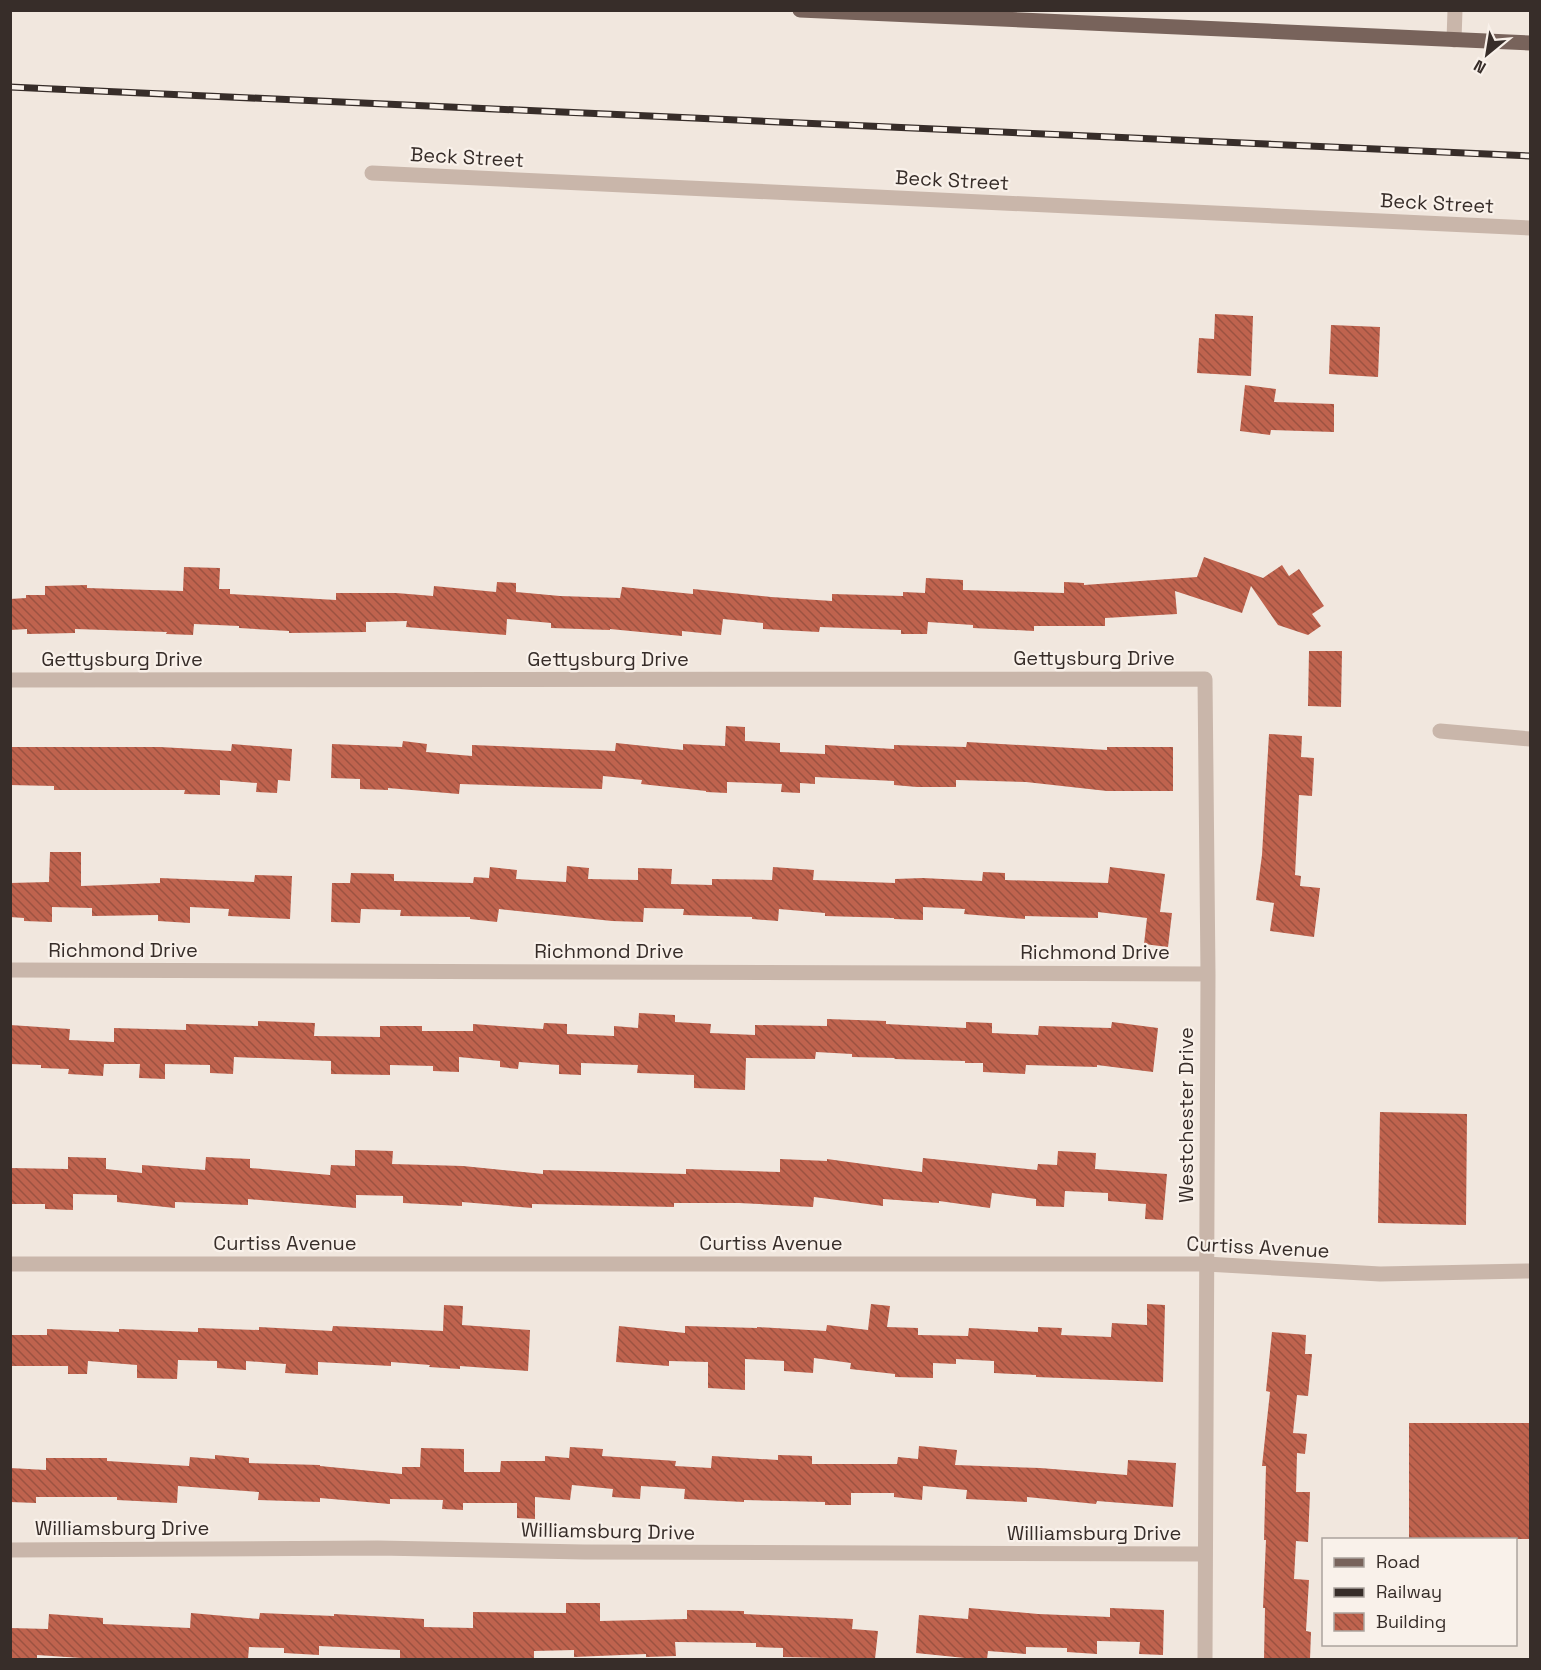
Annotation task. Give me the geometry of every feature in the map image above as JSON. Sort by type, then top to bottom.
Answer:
[{"type":"main road","points":[[800,10],[1530,43]]},
{"type":"street","points":[[1454,40],[1455,10]]},
{"type":"street","name":"Beck Street","points":[[372,173],[1530,228]]},
{"type":"street","name":"Gettysburg Drive","points":[[10,681],[1205,679]]},
{"type":"street","name":"Westchester Drive","points":[[1205,679],[1208,974],[1205,1659]]},
{"type":"street","points":[[1440,731],[1530,739]]},
{"type":"street","name":"Richmond Drive","points":[[10,970],[1208,974]]},
{"type":"street","name":"Curtiss Avenue","points":[[10,1264],[1206,1264],[1380,1274],[1530,1271]]},
{"type":"street","name":"Williamsburg Drive","points":[[10,1550],[378,1548],[584,1552],[1205,1554]]},
{"type":"building","points":[[1215,314],[1253,316],[1251,376],[1197,373],[1199,338],[1214,339]]},
{"type":"building","points":[[1331,325],[1380,327],[1378,377],[1329,374]]},
{"type":"building","points":[[1245,385],[1276,389],[1274,402],[1334,404],[1334,432],[1271,430],[1270,435],[1240,431]]},
{"type":"building","points":[[1204,557],[1263,578],[1282,565],[1289,576],[1299,569],[1324,606],[1312,614],[1321,626],[1308,635],[1278,625],[1251,586],[1242,613],[1175,591],[1177,614],[1105,618],[1105,626],[1034,626],[1034,631],[973,628],[973,625],[928,622],[927,634],[901,634],[901,630],[820,627],[819,632],[763,629],[763,623],[723,619],[721,635],[682,631],[682,636],[610,629],[551,628],[551,623],[507,619],[506,635],[406,627],[407,621],[366,622],[366,632],[289,633],[289,631],[239,628],[239,626],[194,624],[193,635],[75,629],[75,633],[27,634],[27,629],[10,630],[10,599],[26,598],[26,595],[45,595],[45,586],[87,585],[87,588],[183,591],[184,567],[220,568],[219,589],[230,589],[230,594],[336,600],[336,593],[396,593],[433,596],[434,586],[496,592],[497,582],[516,583],[516,592],[560,596],[620,598],[622,587],[693,594],[693,589],[832,601],[832,594],[903,596],[903,592],[925,593],[926,578],[963,580],[963,590],[1064,593],[1064,582],[1084,583],[1084,585],[1197,577]]},
{"type":"building","points":[[1309,651],[1342,651],[1341,707],[1308,706]]},
{"type":"building","points":[[726,726],[745,727],[745,741],[780,743],[780,752],[825,754],[825,745],[894,749],[894,745],[966,747],[967,742],[1107,750],[1107,747],[1173,747],[1173,791],[1107,791],[1026,782],[956,780],[956,787],[917,787],[894,785],[894,781],[815,777],[815,784],[800,783],[800,793],[781,792],[782,784],[727,782],[727,793],[641,784],[642,780],[603,776],[602,789],[460,784],[459,794],[388,788],[388,790],[360,789],[360,779],[331,778],[332,744],[402,747],[403,741],[427,744],[426,752],[472,756],[472,745],[615,751],[616,743],[683,750],[683,744],[725,746]]},
{"type":"building","points":[[1269,734],[1302,736],[1301,757],[1314,758],[1312,796],[1299,795],[1295,875],[1301,876],[1300,886],[1320,888],[1314,937],[1270,931],[1274,903],[1256,900],[1262,855]]},
{"type":"building","points":[[232,744],[292,749],[290,781],[278,780],[277,793],[256,792],[257,783],[220,780],[220,795],[184,794],[185,790],[54,790],[54,786],[10,785],[10,747],[160,747],[231,751]]},
{"type":"building","points":[[50,852],[81,852],[81,886],[160,883],[160,878],[254,882],[255,875],[292,876],[290,919],[228,916],[229,909],[190,907],[190,923],[158,921],[158,915],[92,916],[92,908],[52,907],[52,922],[24,921],[24,918],[10,917],[10,883],[49,882]]},
{"type":"building","points":[[567,866],[589,868],[588,879],[638,880],[638,868],[672,869],[671,884],[712,885],[712,879],[772,880],[773,867],[814,870],[813,880],[895,883],[895,879],[923,878],[982,881],[983,872],[1005,873],[1005,880],[1108,883],[1110,867],[1165,874],[1160,912],[1172,913],[1168,947],[1144,944],[1147,918],[1098,912],[1098,918],[1025,916],[1025,919],[964,914],[965,909],[923,907],[923,920],[825,916],[825,913],[779,909],[778,921],[752,919],[752,917],[683,915],[684,909],[644,908],[643,922],[499,909],[497,922],[470,919],[470,917],[400,916],[401,910],[361,909],[360,923],[331,922],[332,883],[350,883],[351,873],[394,874],[394,881],[473,883],[474,877],[489,878],[490,867],[517,870],[516,879],[566,882]]},
{"type":"building","points":[[639,1013],[675,1015],[675,1022],[711,1024],[710,1033],[755,1035],[755,1025],[827,1026],[827,1019],[886,1021],[886,1024],[966,1028],[966,1022],[992,1023],[992,1033],[1038,1035],[1039,1026],[1111,1028],[1112,1022],[1158,1028],[1153,1072],[1097,1065],[1097,1067],[1026,1065],[1025,1074],[983,1072],[983,1063],[852,1057],[852,1054],[816,1052],[815,1059],[746,1058],[745,1090],[694,1088],[694,1075],[637,1073],[638,1065],[581,1063],[581,1075],[559,1074],[559,1065],[519,1062],[518,1069],[500,1067],[500,1061],[459,1057],[459,1072],[433,1071],[433,1066],[390,1065],[390,1075],[331,1074],[331,1061],[234,1057],[233,1074],[210,1073],[210,1065],[165,1064],[165,1079],[139,1078],[140,1064],[104,1064],[103,1076],[68,1074],[69,1069],[41,1068],[41,1065],[10,1064],[10,1025],[70,1029],[69,1040],[114,1042],[114,1028],[186,1030],[186,1024],[258,1026],[258,1021],[315,1023],[314,1036],[380,1037],[380,1026],[422,1026],[422,1031],[473,1031],[473,1024],[543,1029],[544,1023],[567,1024],[567,1034],[614,1036],[614,1026],[638,1028]]},
{"type":"building","points":[[1380,1112],[1467,1114],[1466,1225],[1378,1223]]},
{"type":"building","points":[[355,1150],[393,1151],[392,1164],[463,1166],[543,1174],[543,1170],[686,1174],[686,1169],[780,1172],[780,1159],[827,1161],[827,1159],[922,1172],[923,1158],[1037,1170],[1038,1164],[1057,1165],[1058,1151],[1096,1153],[1095,1169],[1167,1174],[1163,1220],[1145,1219],[1146,1204],[1108,1201],[1108,1193],[1065,1191],[1064,1207],[1036,1206],[1036,1199],[992,1193],[990,1208],[939,1201],[939,1203],[883,1199],[883,1206],[814,1197],[813,1207],[739,1203],[674,1203],[674,1207],[532,1204],[532,1208],[462,1202],[462,1206],[403,1203],[403,1196],[356,1195],[356,1208],[248,1199],[248,1205],[175,1202],[175,1208],[117,1202],[117,1195],[73,1194],[73,1210],[45,1209],[45,1204],[10,1204],[10,1168],[68,1169],[68,1157],[106,1158],[106,1169],[142,1173],[142,1165],[205,1170],[206,1157],[250,1159],[250,1168],[330,1175],[331,1165],[355,1166]]},
{"type":"building","points":[[871,1304],[890,1306],[887,1327],[918,1328],[918,1335],[968,1336],[969,1328],[1038,1332],[1038,1327],[1062,1328],[1061,1335],[1111,1337],[1112,1323],[1147,1325],[1147,1304],[1165,1305],[1163,1382],[994,1373],[994,1361],[956,1359],[956,1364],[933,1363],[933,1378],[895,1377],[895,1374],[850,1369],[851,1363],[814,1358],[813,1373],[784,1371],[784,1361],[745,1359],[745,1390],[708,1388],[708,1362],[669,1361],[669,1366],[616,1362],[619,1326],[685,1333],[685,1326],[826,1331],[827,1325],[868,1330]]},
{"type":"building","points":[[444,1305],[463,1306],[462,1325],[530,1330],[528,1371],[460,1366],[460,1369],[429,1367],[430,1365],[391,1362],[391,1366],[318,1362],[318,1375],[285,1373],[286,1364],[246,1361],[246,1370],[217,1368],[217,1361],[178,1360],[177,1379],[137,1378],[137,1365],[88,1361],[87,1374],[68,1374],[68,1366],[10,1366],[10,1335],[47,1335],[47,1329],[198,1332],[198,1328],[259,1330],[259,1327],[332,1331],[333,1326],[443,1331]]},
{"type":"building","points":[[1272,1332],[1306,1335],[1305,1354],[1312,1354],[1308,1396],[1297,1395],[1293,1433],[1307,1434],[1305,1454],[1297,1453],[1296,1492],[1310,1492],[1308,1542],[1296,1541],[1294,1579],[1309,1580],[1306,1631],[1311,1632],[1310,1659],[1264,1659],[1266,1466],[1262,1466],[1270,1392],[1266,1391]]},
{"type":"building","points":[[1409,1423],[1530,1423],[1530,1539],[1409,1538]]},
{"type":"building","points":[[919,1446],[957,1450],[955,1465],[1040,1468],[1127,1475],[1128,1460],[1176,1463],[1173,1507],[1097,1501],[1096,1504],[1027,1497],[1027,1502],[966,1499],[967,1490],[923,1486],[922,1500],[894,1497],[894,1493],[851,1493],[851,1505],[825,1505],[825,1502],[684,1499],[685,1489],[641,1486],[640,1499],[612,1497],[613,1489],[572,1485],[570,1500],[535,1497],[535,1519],[517,1518],[517,1503],[463,1503],[463,1510],[442,1509],[443,1500],[390,1499],[390,1504],[320,1498],[320,1502],[258,1500],[259,1492],[178,1486],[177,1503],[117,1500],[117,1497],[36,1497],[36,1503],[10,1502],[10,1468],[46,1470],[46,1458],[107,1458],[107,1461],[189,1466],[190,1457],[215,1459],[215,1455],[249,1458],[249,1463],[320,1465],[402,1474],[402,1467],[420,1467],[421,1448],[464,1449],[464,1472],[500,1472],[501,1461],[545,1461],[545,1456],[569,1458],[570,1447],[603,1449],[602,1456],[676,1461],[675,1466],[711,1468],[712,1456],[778,1460],[778,1455],[812,1456],[812,1464],[897,1464],[898,1457],[918,1459]]},
{"type":"building","points":[[566,1603],[600,1603],[600,1621],[687,1619],[687,1610],[744,1611],[744,1614],[853,1619],[852,1629],[878,1631],[875,1659],[783,1657],[783,1648],[756,1647],[756,1643],[675,1642],[676,1656],[646,1657],[646,1654],[574,1657],[574,1650],[534,1651],[534,1659],[400,1659],[400,1650],[319,1646],[319,1655],[284,1653],[284,1648],[249,1647],[248,1659],[96,1659],[37,1655],[37,1659],[10,1659],[10,1628],[48,1629],[49,1614],[103,1618],[103,1624],[190,1628],[191,1613],[259,1619],[260,1613],[334,1616],[334,1614],[424,1619],[424,1627],[473,1628],[473,1612],[566,1613]]},
{"type":"building","points":[[969,1608],[1110,1617],[1110,1608],[1164,1610],[1163,1655],[1139,1654],[1140,1642],[1097,1641],[1097,1654],[1067,1652],[1067,1648],[1026,1647],[1026,1654],[988,1651],[987,1659],[964,1659],[916,1653],[919,1615],[968,1619]]},
{"type":"railway","points":[[10,87],[1530,156]]}]
